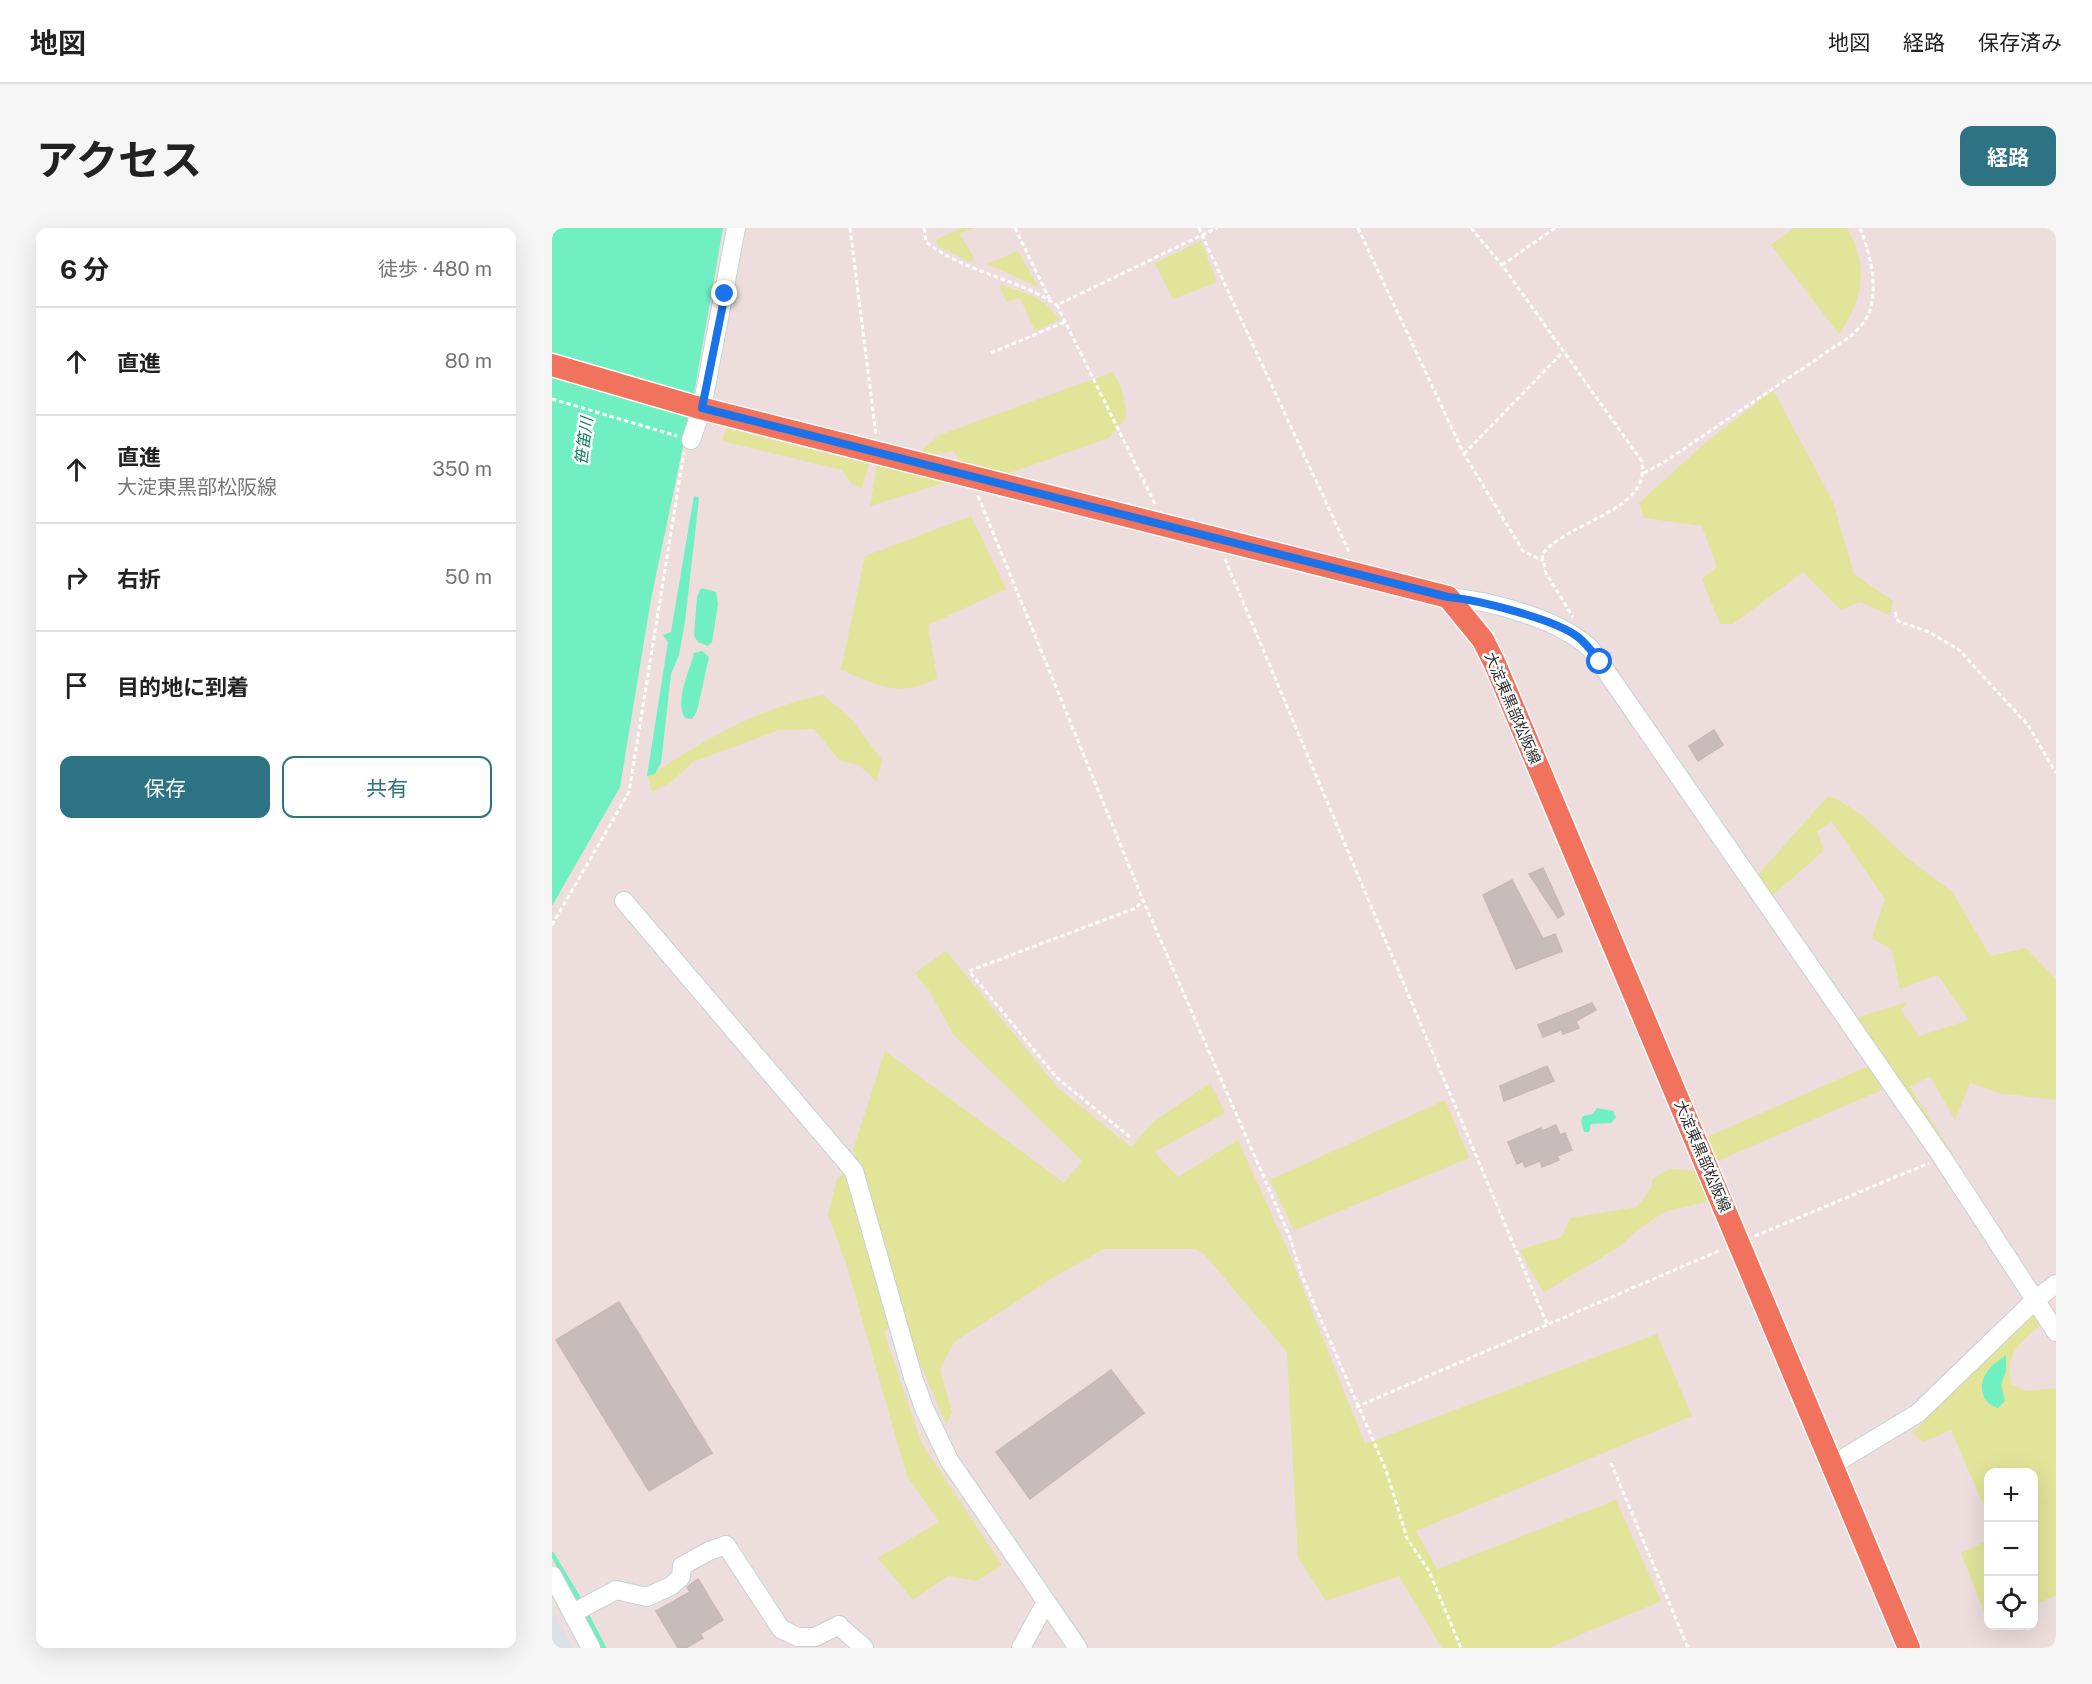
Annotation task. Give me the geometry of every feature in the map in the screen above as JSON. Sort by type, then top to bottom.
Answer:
[{"type":"main road","points":[[552,365],[699,408],[1448,597]]},
{"type":"main road","name":"大淀東黒部松阪線","points":[[1448,597],[1483,640],[1495,664],[1834,1464],[1909,1648]]},
{"type":"street","points":[[687,442],[699,408],[736,228]]},
{"type":"street","points":[[1448,597],[1474,599],[1504,608],[1577,636],[1600,662],[1942,1157],[2056,1332]]},
{"type":"street","points":[[624,901],[854,1171],[913,1377],[934,1432],[949,1460],[1078,1648]]},
{"type":"street","points":[[1834,1464],[1917,1413],[2036,1299],[2056,1284]]},
{"type":"street","points":[[573,1613],[616,1590],[647,1597],[670,1586],[681,1577],[682,1566],[709,1551],[726,1545],[781,1629],[798,1637],[815,1638],[839,1625],[845,1633],[853,1637],[864,1648]]},
{"type":"street","points":[[552,1575],[591,1648]]},
{"type":"street","points":[[1021,1648],[1046,1602]]},
{"type":"street","points":[[820,1648],[845,1633]]},
{"type":"path","points":[[850,228],[877,439],[873,453]]},
{"type":"path","points":[[924,228],[926,242],[942,254],[969,268],[1040,294],[1057,305],[1160,514],[1158,523]]},
{"type":"path","points":[[1015,228],[1051,302]]},
{"type":"path","points":[[1199,228],[1353,560],[1354,573]]},
{"type":"path","points":[[1057,305],[1217,228]]},
{"type":"path","points":[[1358,228],[1464,454],[1523,551],[1544,561]]},
{"type":"path","points":[[1471,228],[1502,265],[1641,460],[1644,473],[1637,489],[1617,507],[1548,546],[1542,555],[1546,573],[1566,602],[1576,624],[1577,636]]},
{"type":"path","points":[[1502,265],[1555,228]]},
{"type":"path","points":[[1644,473],[1666,461],[1852,335],[1868,316],[1873,282],[1870,253],[1860,228]]},
{"type":"path","points":[[991,353],[1065,322]]},
{"type":"path","points":[[1464,454],[1564,351]]},
{"type":"path","points":[[552,399],[687,442],[629,792],[552,925]]},
{"type":"path","points":[[970,478],[1143,900],[1289,1234],[1302,1276],[1356,1407],[1386,1470],[1407,1538],[1428,1571],[1461,1648]]},
{"type":"path","points":[[1216,538],[1547,1324]]},
{"type":"path","points":[[1895,612],[1898,621],[1929,632],[1958,648],[2028,725],[2056,773]]},
{"type":"path","points":[[1130,1137],[1057,1078],[969,971],[1136,908],[1143,900]]},
{"type":"path","points":[[1356,1407],[1942,1157]]},
{"type":"path","points":[[1611,1463],[1688,1648]]},
{"type":"shaded area","points":[[961,228],[973,228],[960,234],[974,258],[970,262],[939,247],[936,240]]},
{"type":"shaded area","points":[[1794,228],[1847,228],[1854,242],[1860,269],[1858,296],[1839,334],[1771,245]]},
{"type":"shaded area","points":[[1201,241],[1217,282],[1173,299],[1155,263]]},
{"type":"shaded area","points":[[1018,251],[1038,287],[987,264]]},
{"type":"shaded area","points":[[999,284],[1040,300],[1059,320],[1035,331],[1020,298],[1006,302]]},
{"type":"shaded area","points":[[1113,372],[1121,387],[1126,409],[1125,419],[1109,438],[1007,474],[961,465],[954,451],[937,454],[920,451],[940,435]]},
{"type":"shaded area","points":[[1773,390],[1833,502],[1854,574],[1893,601],[1890,615],[1860,602],[1841,610],[1803,572],[1733,624],[1720,624],[1702,579],[1717,567],[1702,526],[1644,518],[1639,503],[1704,444]]},
{"type":"shaded area","points":[[726,428],[869,464],[862,489],[852,484],[842,470],[722,441]]},
{"type":"shaded area","points":[[877,465],[950,481],[870,506]]},
{"type":"shaded area","points":[[971,516],[1006,589],[928,625],[937,678],[911,688],[900,689],[878,685],[841,670],[865,556]]},
{"type":"shaded area","points":[[823,695],[851,719],[882,760],[877,782],[859,765],[840,761],[814,729],[779,730],[693,762],[671,782],[652,792],[648,777],[710,739],[777,708]]},
{"type":"shaded area","points":[[1827,797],[1835,798],[1863,816],[1906,857],[1952,892],[1990,956],[2026,948],[2056,979],[2056,1100],[1999,1093],[1970,1083],[1955,1120],[1930,1076],[1910,1087],[1953,1154],[1951,1163],[1855,1018],[1908,1002],[1901,1010],[1919,1036],[1969,1020],[1938,975],[1900,989],[1892,950],[1872,938],[1885,899],[1832,822],[1817,831],[1824,850],[1772,896],[1759,874]]},
{"type":"shaded area","points":[[946,951],[1059,1089],[1131,1147],[1153,1122],[1210,1083],[1225,1113],[1154,1152],[1178,1177],[1238,1140],[1289,1253],[1365,1444],[1657,1334],[1692,1416],[1416,1531],[1437,1569],[1616,1500],[1661,1601],[1549,1648],[1442,1648],[1399,1576],[1326,1601],[1298,1557],[1287,1352],[1205,1255],[1196,1249],[1104,1249],[1054,1277],[954,1342],[940,1370],[952,1412],[946,1424],[909,1337],[869,1187],[853,1150],[885,1051],[1064,1183],[1082,1161],[954,1035],[930,992],[915,973]]},
{"type":"shaded area","points":[[1871,1065],[1923,1145],[1884,1089],[1715,1162],[1705,1138]]},
{"type":"shaded area","points":[[1445,1100],[1469,1158],[1294,1230],[1270,1180]]},
{"type":"shaded area","points":[[1670,1169],[1697,1171],[1713,1200],[1664,1212],[1636,1231],[1619,1247],[1544,1292],[1519,1250],[1562,1237],[1570,1218],[1637,1207],[1651,1188],[1653,1178]]},
{"type":"shaded area","points":[[848,1172],[893,1322],[884,1332],[922,1444],[1002,1565],[977,1581],[948,1576],[913,1600],[878,1558],[939,1522],[907,1476],[846,1263],[828,1215],[837,1178]]},
{"type":"shaded area","points":[[2035,1310],[2043,1323],[2021,1342],[2012,1355],[2010,1373],[2011,1384],[2026,1391],[2056,1388],[2056,1595],[2038,1603],[2038,1468],[1984,1468],[1984,1506],[1951,1430],[1923,1442],[1912,1433]]},
{"type":"shaded area","points":[[1984,1542],[1984,1612],[1961,1553]]},
{"type":"shaded area","points":[[552,1609],[573,1648],[552,1648]]},
{"type":"water","name":"笹笛川","points":[[552,228],[723,228],[693,399],[651,599],[620,787],[552,906]]},
{"type":"water","points":[[694,496],[699,498],[685,622],[679,655],[671,674],[661,763],[655,774],[647,776],[668,642],[663,635],[671,632]]},
{"type":"water","points":[[701,588],[716,592],[718,604],[712,642],[708,646],[698,642],[694,636],[697,597]]},
{"type":"water","points":[[702,651],[709,657],[697,711],[692,719],[685,718],[681,703],[684,686],[694,653]]},
{"type":"water","points":[[1597,1108],[1613,1111],[1616,1117],[1611,1123],[1591,1124],[1589,1132],[1584,1132],[1581,1121],[1583,1116],[1593,1114]]},
{"type":"water","points":[[2006,1355],[2006,1371],[2001,1385],[2005,1401],[1998,1408],[1988,1403],[1983,1393],[1982,1383],[1989,1369]]},
{"type":"building","points":[[1714,730],[1723,745],[1698,761],[1689,746]]},
{"type":"building","points":[[1543,868],[1564,914],[1558,918],[1529,874]]},
{"type":"building","points":[[1512,880],[1543,939],[1555,934],[1562,951],[1516,969],[1483,895]]},
{"type":"building","points":[[1592,1003],[1596,1010],[1576,1021],[1579,1028],[1563,1034],[1561,1030],[1543,1037],[1538,1025]]},
{"type":"building","points":[[1547,1066],[1554,1081],[1504,1101],[1500,1086]]},
{"type":"building","points":[[1556,1125],[1560,1135],[1565,1133],[1572,1150],[1557,1156],[1559,1160],[1542,1167],[1540,1161],[1525,1167],[1523,1161],[1517,1164],[1508,1142],[1541,1128],[1542,1131]]},
{"type":"building","points":[[619,1302],[712,1453],[649,1491],[556,1340]]},
{"type":"building","points":[[1111,1370],[1144,1413],[1030,1499],[996,1452]]},
{"type":"building","points":[[698,1579],[723,1620],[700,1634],[703,1638],[686,1648],[678,1648],[656,1611],[690,1592],[687,1587]]},
{"type":"waterway","points":[[552,1554],[579,1599]]},
{"type":"waterway","points":[[588,1617],[604,1648]]},
{"type":"route","points":[[725,294],[702,408],[970,478],[1448,597],[1474,599],[1566,630],[1590,648],[1600,662]]}]
